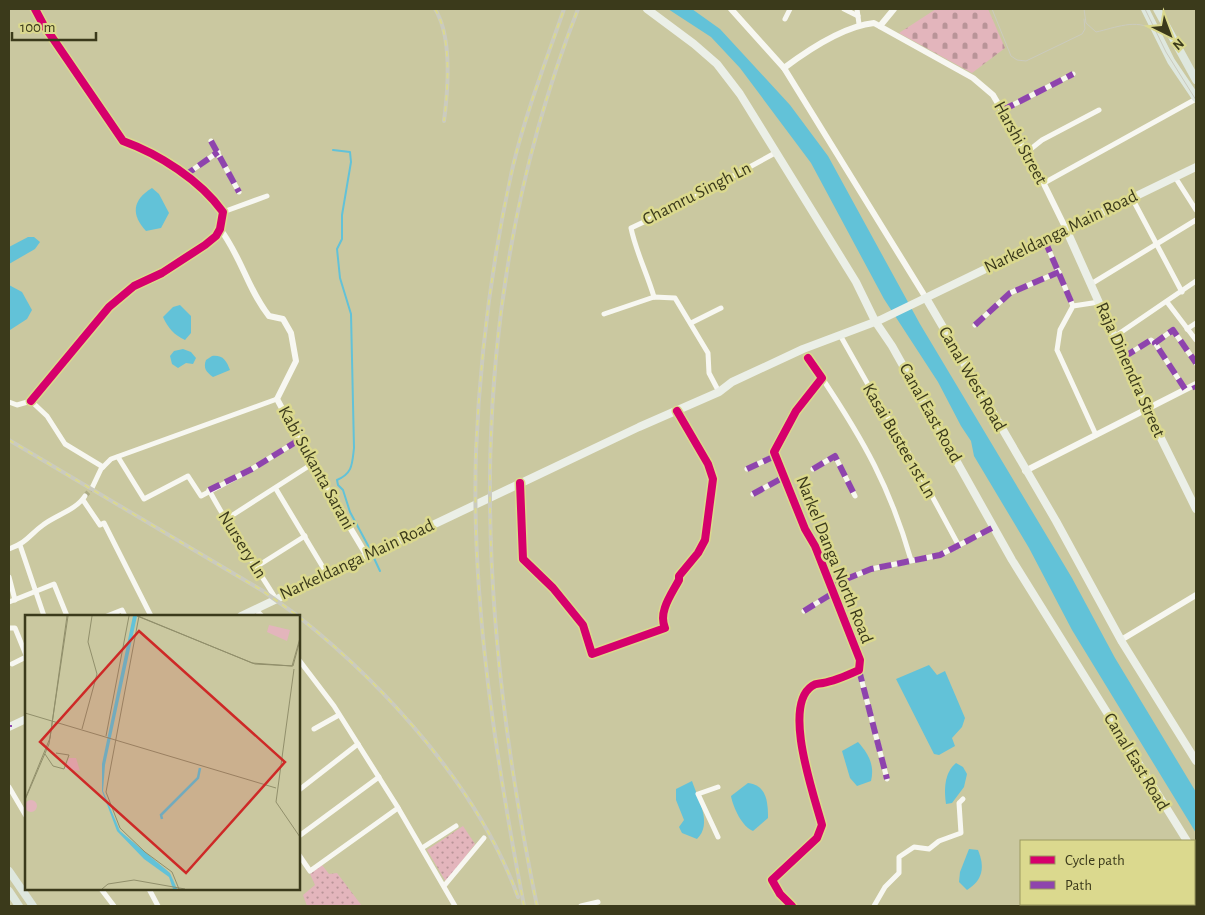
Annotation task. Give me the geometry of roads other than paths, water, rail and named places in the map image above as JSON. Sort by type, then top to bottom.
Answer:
[{"type":"main road","name":"Canal East Road","points":[[647,9],[694,44],[717,64],[740,94],[856,282],[994,527],[1174,825],[1186,840]]},
{"type":"main road","points":[[1145,9],[1171,61],[1196,98]]},
{"type":"main road","points":[[1157,9],[1196,80]]},
{"type":"main road","name":"Narkeldanga Main Road","points":[[878,321],[1196,167]]},
{"type":"main road","name":"Raja Dinendra Street","points":[[1066,229],[1147,409],[1196,509]]},
{"type":"main road","name":"Canal West Road","points":[[922,300],[1056,521],[1121,640],[1196,761]]},
{"type":"main road","points":[[520,483],[719,392],[740,378],[803,349],[878,321]]},
{"type":"main road","name":"Narkeldanga Main Road","points":[[243,615],[520,483]]},
{"type":"main road","points":[[9,726],[25,719]]},
{"type":"main road","points":[[9,871],[33,906]]},
{"type":"main road","points":[[9,892],[19,906]]},
{"type":"street","points":[[9,402],[17,405],[31,401],[109,307],[134,286],[162,273],[216,236],[220,229],[223,212],[216,203],[184,176],[145,149],[123,141],[42,24],[35,9]]},
{"type":"street","name":"Canal West Road","points":[[731,9],[784,68],[922,300]]},
{"type":"street","points":[[784,19],[790,9]]},
{"type":"street","points":[[844,9],[858,16]]},
{"type":"street","points":[[857,9],[860,24]]},
{"type":"street","points":[[784,68],[802,54],[860,24],[874,23],[880,26],[894,9]]},
{"type":"street","name":"Harshi Street","points":[[880,26],[973,78],[993,94],[1044,183],[1066,229]]},
{"type":"street","points":[[1003,110],[1074,74]]},
{"type":"street","points":[[1044,183],[1196,98]]},
{"type":"street","points":[[1027,152],[1042,140],[1098,110]]},
{"type":"street","points":[[211,141],[239,192]]},
{"type":"street","points":[[184,176],[218,152]]},
{"type":"street","name":"Chamru Singh Ln","points":[[654,297],[636,251],[631,228],[682,204],[775,153]]},
{"type":"street","points":[[1175,177],[1196,210]]},
{"type":"street","points":[[223,212],[267,196]]},
{"type":"street","points":[[1132,198],[1182,292]]},
{"type":"street","points":[[1091,284],[1196,220]]},
{"type":"street","name":"Kabi Sukanta Sarani","points":[[220,229],[241,261],[262,306],[269,316],[283,318],[291,333],[296,361],[277,399],[298,440],[367,556]]},
{"type":"street","points":[[1045,241],[1073,306]]},
{"type":"street","points":[[975,325],[1010,293],[1059,272]]},
{"type":"street","points":[[1114,337],[1196,281]]},
{"type":"street","points":[[604,314],[654,297],[676,298],[708,353],[710,373],[719,392]]},
{"type":"street","points":[[1073,306],[1099,302]]},
{"type":"street","points":[[1167,302],[1196,340]]},
{"type":"street","points":[[1073,306],[1060,330],[1057,350],[1096,435]]},
{"type":"street","points":[[691,324],[721,308]]},
{"type":"street","points":[[1187,329],[1196,323]]},
{"type":"street","points":[[1154,343],[1173,330],[1196,363]]},
{"type":"street","name":"Kasai Bustee 1st Ln","points":[[840,335],[883,411],[893,424],[959,546]]},
{"type":"street","points":[[1124,357],[1151,340],[1185,389]]},
{"type":"street","points":[[808,358],[858,431],[884,482],[898,517],[911,560]]},
{"type":"street","points":[[747,469],[775,456],[774,452],[796,411],[822,378]]},
{"type":"street","points":[[1025,471],[1185,389],[1195,386]]},
{"type":"street","points":[[92,488],[103,467],[111,459],[277,399]]},
{"type":"street","points":[[31,401],[47,416],[65,444],[103,467]]},
{"type":"street","points":[[520,483],[523,559],[553,588],[583,625],[592,654],[664,628],[661,620],[668,600],[679,580],[679,576],[698,553],[705,540],[712,496],[713,479],[708,464],[677,411]]},
{"type":"street","points":[[118,457],[144,499],[188,476],[201,496],[209,490],[252,469],[298,440]]},
{"type":"street","name":"Narkel Danga North Road","points":[[775,456],[805,529],[815,546],[860,660],[859,670],[849,675],[817,683],[811,686],[804,696],[798,721],[822,824],[817,838],[772,880],[780,894],[792,906]]},
{"type":"street","points":[[813,469],[835,456],[855,496]]},
{"type":"street","points":[[225,520],[276,489],[312,464]]},
{"type":"street","points":[[753,494],[784,477]]},
{"type":"street","points":[[276,489],[327,574]]},
{"type":"street","name":"Nursery Ln","points":[[209,490],[225,520],[276,599]]},
{"type":"street","points":[[9,549],[28,540],[42,525],[84,498],[100,526],[104,523],[150,615]]},
{"type":"street","points":[[804,611],[831,589],[870,569],[940,556],[994,527]]},
{"type":"street","points":[[256,567],[305,536]]},
{"type":"street","points":[[20,545],[44,615]]},
{"type":"street","points":[[9,577],[15,600]]},
{"type":"street","points":[[9,602],[54,584],[67,615]]},
{"type":"street","points":[[1121,640],[1196,595]]},
{"type":"street","points":[[255,609],[261,615]]},
{"type":"street","points":[[110,615],[122,610],[124,615]]},
{"type":"street","points":[[9,628],[15,628],[25,653]]},
{"type":"street","points":[[12,664],[25,657]]},
{"type":"street","points":[[300,661],[340,715],[398,808],[455,906]]},
{"type":"street","points":[[859,670],[887,779]]},
{"type":"street","points":[[314,730],[340,715]]},
{"type":"street","points":[[300,789],[358,744]]},
{"type":"street","points":[[300,835],[379,777]]},
{"type":"street","points":[[9,787],[25,814]]},
{"type":"street","points":[[718,787],[698,794],[718,837]]},
{"type":"street","points":[[874,906],[885,887],[899,873],[899,857],[914,847],[929,850],[938,841],[961,833],[959,803],[963,799]]},
{"type":"street","points":[[300,856],[310,871],[398,808]]},
{"type":"street","points":[[422,848],[456,826]]},
{"type":"street","points":[[444,886],[484,838]]},
{"type":"street","points":[[102,890],[114,906]]},
{"type":"street","points":[[150,890],[158,906]]},
{"type":"street","points":[[580,906],[598,902]]},
{"type":"water","points":[[668,9],[692,9],[720,29],[790,105],[828,156],[920,324],[1072,578],[1115,658],[1196,792],[1196,833],[1072,630],[1029,548],[974,456],[971,441],[938,382],[884,299],[811,163],[740,68],[711,37]]},
{"type":"water","points":[[152,188],[159,194],[169,213],[161,228],[146,231],[138,219],[136,208],[137,203],[145,193]]},
{"type":"water","points":[[28,237],[34,237],[40,242],[35,249],[9,264],[9,247]]},
{"type":"water","points":[[9,285],[22,292],[32,310],[27,319],[10,330]]},
{"type":"water","points":[[180,305],[191,316],[191,333],[185,340],[172,331],[163,317],[173,307]]},
{"type":"water","points":[[183,349],[191,352],[196,358],[193,364],[186,363],[178,368],[172,364],[170,356],[174,351]]},
{"type":"water","points":[[212,356],[219,356],[224,359],[230,370],[213,377],[206,370],[205,365],[206,360]]},
{"type":"water","points":[[929,665],[937,675],[945,671],[965,718],[962,727],[952,738],[955,746],[939,755],[934,754],[896,679]]},
{"type":"water","points":[[858,742],[870,760],[872,775],[871,781],[857,786],[850,778],[842,751]]},
{"type":"water","points":[[956,763],[963,767],[967,774],[964,787],[952,803],[946,804],[945,788],[947,777]]},
{"type":"water","points":[[692,781],[704,819],[702,833],[697,839],[682,833],[679,827],[684,820],[676,800],[676,789]]},
{"type":"water","points":[[748,783],[754,784],[763,791],[768,806],[768,818],[753,831],[745,825],[739,816],[731,796]]},
{"type":"water","points":[[969,849],[978,850],[982,867],[976,882],[967,890],[959,882],[960,872]]},
{"type":"waterway","points":[[333,150],[350,152],[351,162],[342,215],[342,239],[337,249],[340,278],[351,314],[354,448],[349,471],[337,480],[338,485],[343,490],[350,512],[371,551]]},
{"type":"waterway","points":[[373,556],[380,571]]},
{"type":"tunnel","points":[[85,496],[92,488]]},
{"type":"tram line","points":[[992,9],[1011,56],[1017,60],[1026,61],[1082,34],[1085,29],[1084,19]]},
{"type":"tram line","points":[[1084,9],[1086,23],[1096,32],[1133,24],[1147,26],[1154,30]]},
{"type":"tram line","points":[[1145,9],[1166,52],[1196,100]]},
{"type":"railway","points":[[435,9],[444,34],[446,48],[447,94],[444,121]]},
{"type":"railway","points":[[524,906],[504,794],[488,680],[477,565],[476,451],[484,344],[499,236],[513,166],[524,126],[564,9]]},
{"type":"railway","points":[[537,906],[516,792],[501,678],[492,566],[490,454],[497,342],[514,231],[540,120],[578,9]]},
{"type":"railway","points":[[9,440],[263,591],[297,615]]},
{"type":"railway","points":[[300,618],[365,675],[427,743],[455,779],[480,818],[501,857],[518,897]]}]
